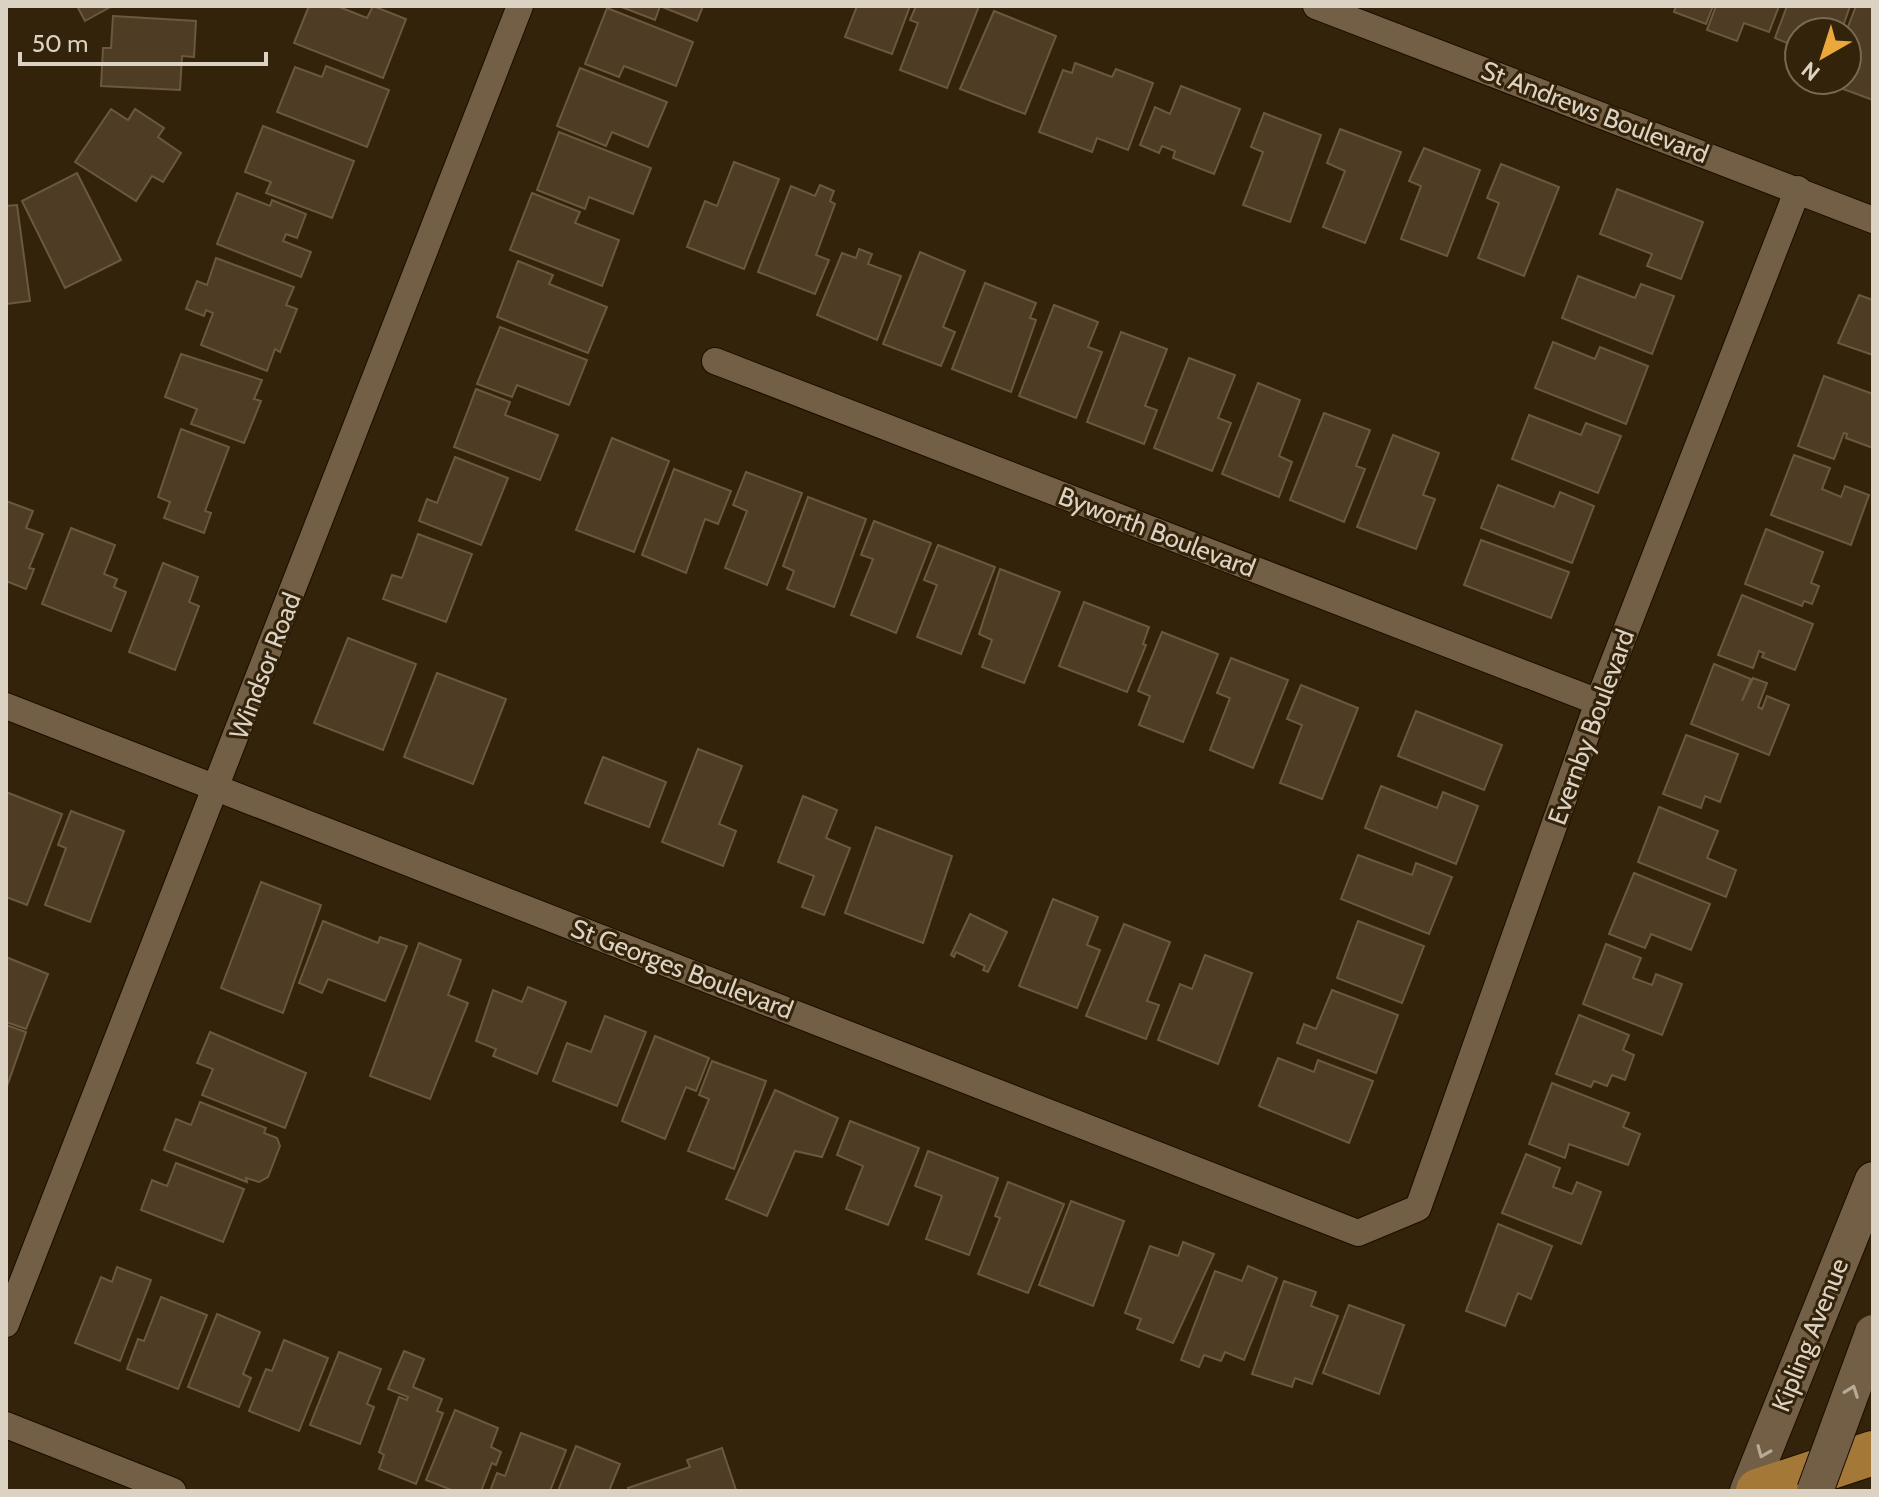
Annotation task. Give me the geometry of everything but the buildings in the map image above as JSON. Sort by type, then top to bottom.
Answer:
[{"type":"highway","points":[[1758,1491],[1873,1453]]},
{"type":"main road","name":"Kipling Avenue","points":[[1748,1491],[1873,1180]]},
{"type":"main road","points":[[1815,1491],[1873,1333]]},
{"type":"street","name":"Windsor Road","points":[[6,1324],[218,787],[520,6]]},
{"type":"street","name":"St Andrews Boulevard","points":[[1316,6],[1873,220]]},
{"type":"street","name":"Evernby Boulevard","points":[[1358,1233],[1418,1208],[1598,702],[1798,189]]},
{"type":"street","name":"Byworth Boulevard","points":[[715,361],[1598,702]]},
{"type":"street","name":"St Georges Boulevard","points":[[6,706],[1358,1233]]},
{"type":"street","points":[[6,1425],[173,1491]]}]
